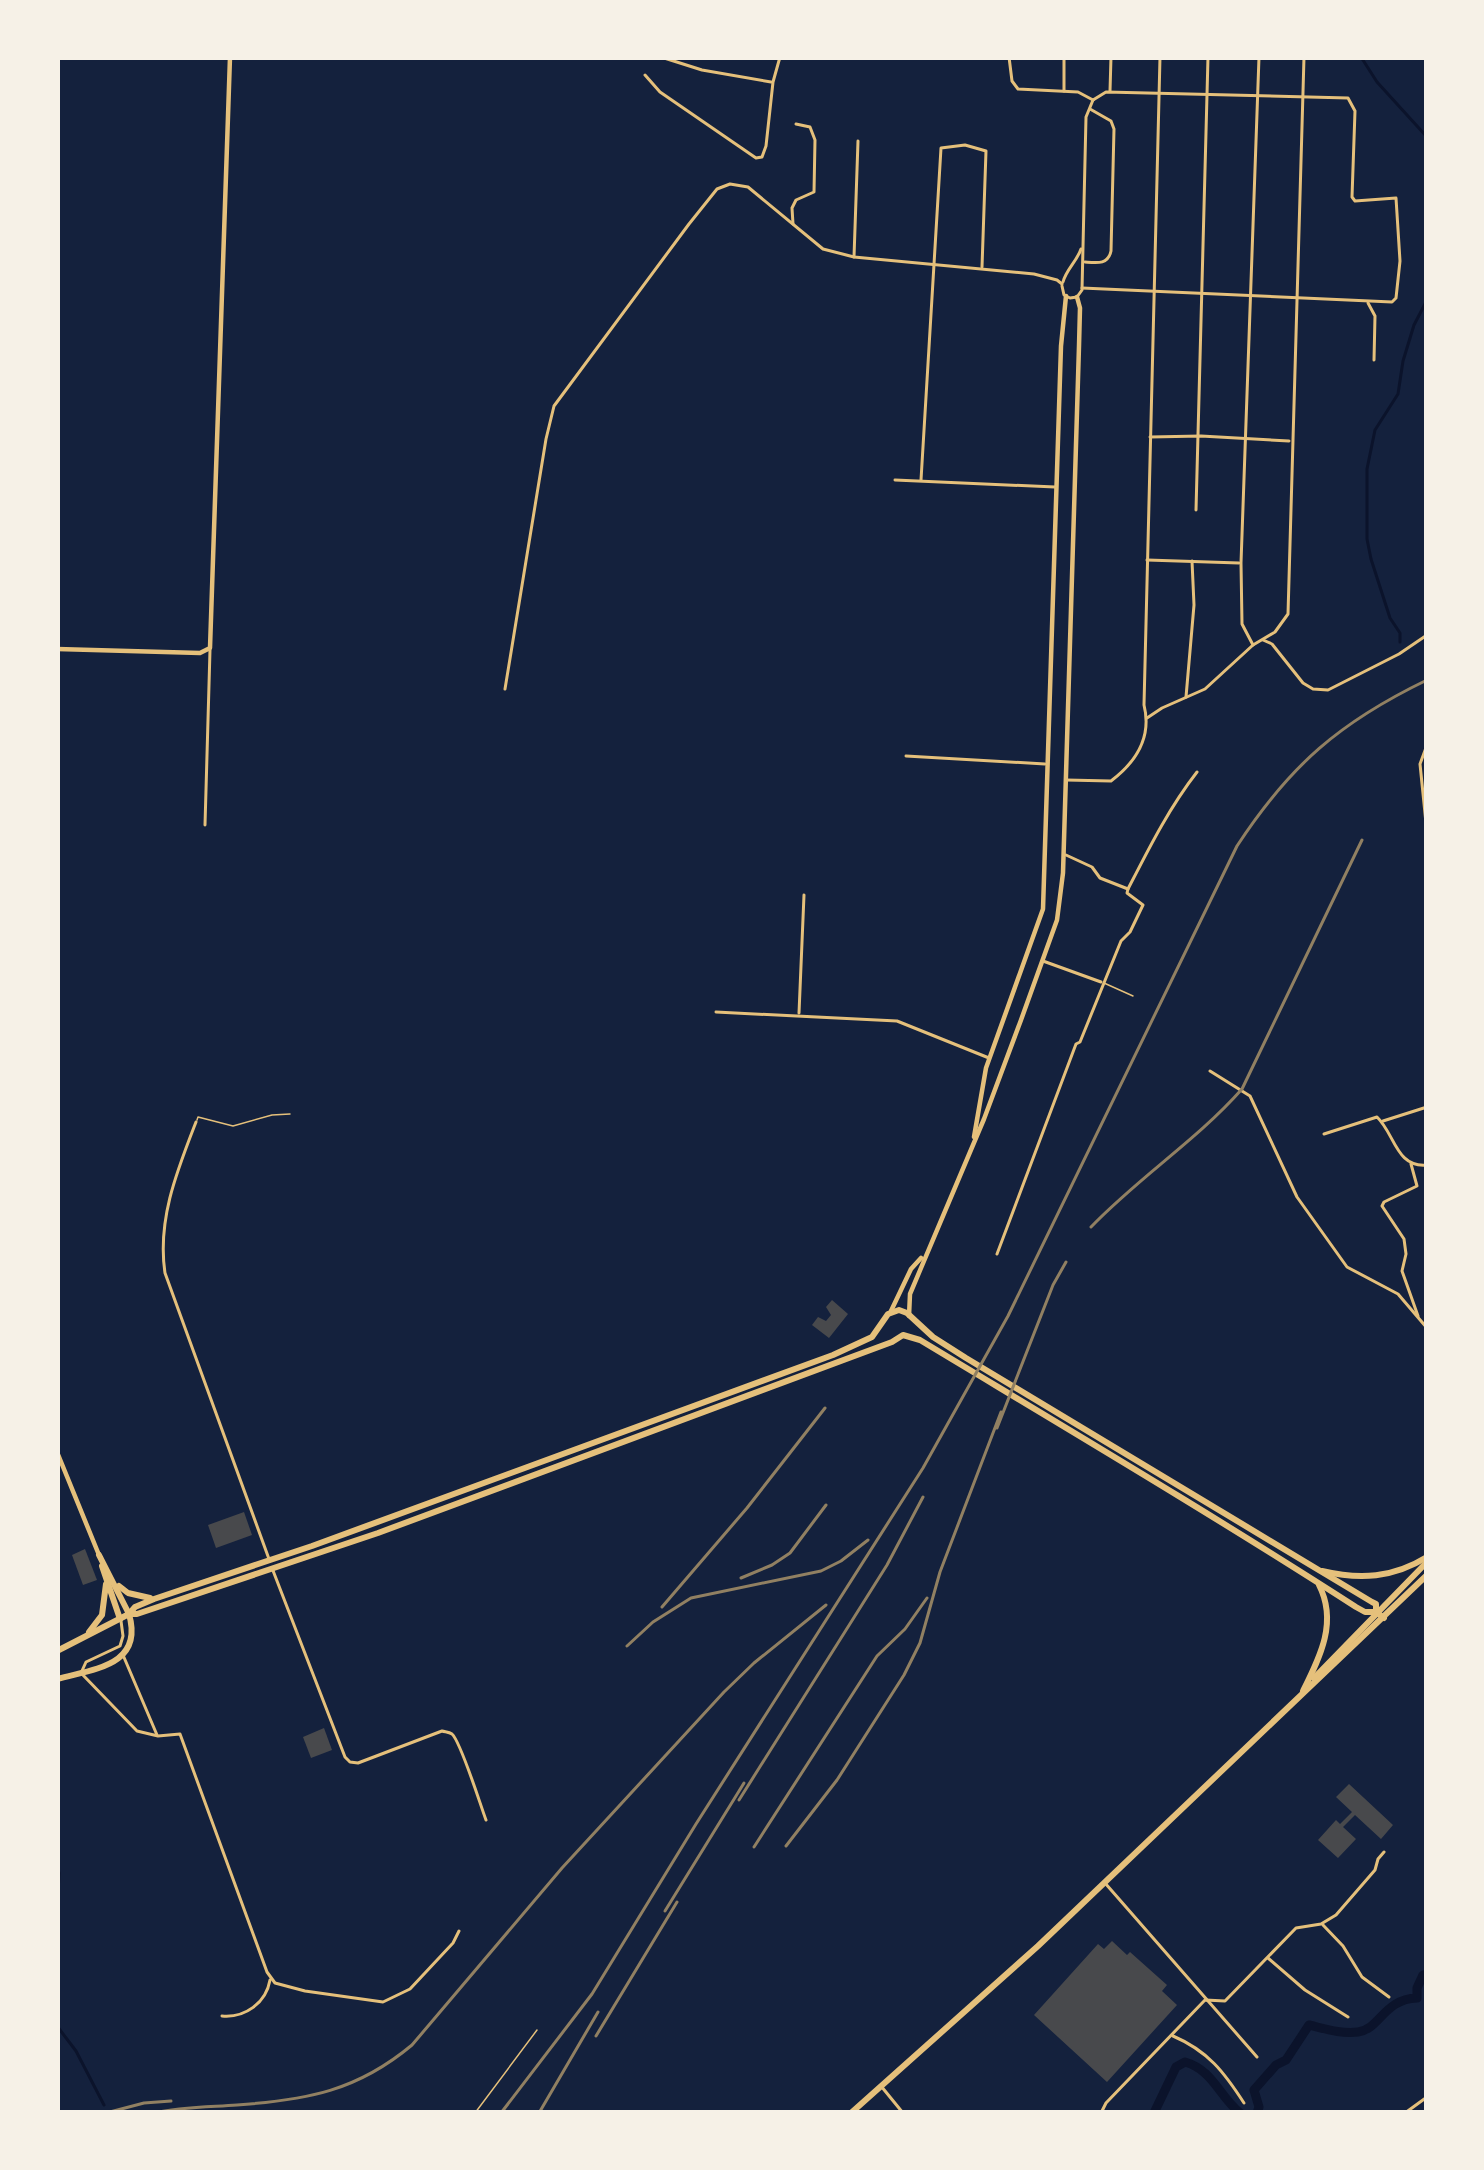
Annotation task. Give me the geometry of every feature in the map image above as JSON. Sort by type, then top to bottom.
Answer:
[{"type":"main road","points":[[129,1614],[892,1342],[891,1312],[899,1310],[964,1361],[1315,1574],[1376,1604],[1376,1612]]},
{"type":"main road","points":[[573,1456],[872,1337],[910,1328],[910,1317]]},
{"type":"main road","points":[[893,1331],[964,1361]]},
{"type":"main road","points":[[57,1679],[113,1663],[123,1655],[132,1631],[129,1614],[99,1555]]},
{"type":"main road","points":[[1315,1574],[1375,1577],[1427,1560]]},
{"type":"main road","points":[[1300,1695],[1427,1560]]},
{"type":"main road","points":[[57,1651],[154,1599],[271,1565]]},
{"type":"main road","points":[[1300,1695],[1315,1667],[1329,1614],[1315,1574]]},
{"type":"main road","points":[[851,2113],[1105,1883],[1427,1575]]},
{"type":"main road","points":[[109,1579],[128,1593],[154,1599]]},
{"type":"main road","points":[[109,1579],[120,1619]]},
{"type":"main road","points":[[84,1636],[102,1615],[109,1579]]},
{"type":"main road","points":[[1376,1612],[1384,1618]]},
{"type":"street","points":[[205,825],[230,57]]},
{"type":"street","points":[[661,57],[702,70],[773,82]]},
{"type":"street","points":[[644,75],[660,92],[756,158],[762,157],[766,146],[779,57]]},
{"type":"street","points":[[1009,57],[1013,86],[1078,92],[1094,100]]},
{"type":"street","points":[[1064,57],[1064,92]]},
{"type":"street","points":[[1111,92],[1112,57]]},
{"type":"street","points":[[1066,780],[1111,781],[1139,752],[1147,718],[1160,57]]},
{"type":"street","points":[[1196,510],[1208,57]]},
{"type":"street","points":[[1253,645],[1242,624],[1241,562],[1259,57]]},
{"type":"street","points":[[1147,718],[1223,675],[1253,645],[1275,632],[1288,614],[1304,57]]},
{"type":"street","points":[[910,1317],[910,1294],[995,1092],[1057,920],[1064,855],[1077,297],[1082,286],[1089,109],[1100,94],[1111,92],[1345,97],[1353,104],[1354,201],[1397,200],[1400,261],[1392,302],[1153,292],[1082,286],[1074,278],[1063,284]]},
{"type":"street","points":[[1083,262],[1104,262],[1111,251],[1114,129],[1111,121],[1089,109]]},
{"type":"street","points":[[794,226],[796,200],[814,192],[815,140],[810,127],[796,124]]},
{"type":"street","points":[[854,257],[858,140]]},
{"type":"street","points":[[921,480],[941,148],[965,145],[986,152],[982,267]]},
{"type":"street","points":[[505,689],[554,406],[717,190],[730,184],[748,187],[823,249],[854,257],[1034,274],[1063,284]]},
{"type":"street","points":[[973,1142],[989,1058],[1043,909],[1063,284],[1084,242]]},
{"type":"street","points":[[1066,296],[1077,297]]},
{"type":"street","points":[[1367,302],[1375,316],[1374,360]]},
{"type":"street","points":[[1061,346],[1079,346]]},
{"type":"street","points":[[1150,437],[1291,441]]},
{"type":"street","points":[[895,480],[1057,487]]},
{"type":"street","points":[[1147,560],[1241,562]]},
{"type":"street","points":[[1186,699],[1194,605],[1192,561]]},
{"type":"street","points":[[1262,639],[1272,644],[1303,682],[1313,689],[1328,690],[1427,635]]},
{"type":"street","points":[[57,649],[200,653],[210,648]]},
{"type":"street","points":[[1427,745],[1420,764],[1427,832]]},
{"type":"street","points":[[906,756],[1066,764]]},
{"type":"street","points":[[997,1254],[1076,1044],[1121,941],[1143,904],[1128,889],[1158,830],[1197,772]]},
{"type":"street","points":[[1064,855],[1128,889]]},
{"type":"street","points":[[799,1015],[804,895]]},
{"type":"street","points":[[1043,961],[1133,995]]},
{"type":"street","points":[[716,1012],[897,1022],[989,1058]]},
{"type":"street","points":[[1210,1071],[1250,1096],[1297,1197],[1347,1267],[1398,1294],[1427,1328]]},
{"type":"street","points":[[1383,1121],[1427,1107]]},
{"type":"street","points":[[290,1114],[233,1126],[198,1117],[164,1226],[165,1273],[345,1757],[358,1763],[449,1732],[486,1820]]},
{"type":"street","points":[[1324,1134],[1374,1117],[1383,1121],[1400,1154],[1411,1164],[1427,1165]]},
{"type":"street","points":[[1411,1164],[1417,1186],[1382,1206],[1404,1239],[1402,1271],[1419,1320]]},
{"type":"street","points":[[891,1312],[911,1269],[925,1254]]},
{"type":"street","points":[[57,1453],[99,1555]]},
{"type":"street","points":[[120,1619],[123,1636],[119,1646],[86,1661],[81,1672],[137,1731],[180,1734],[274,1983],[383,2002],[410,1989],[459,1931]]},
{"type":"street","points":[[123,1655],[158,1736]]},
{"type":"street","points":[[96,1689],[97,1669]]},
{"type":"street","points":[[1205,2000],[1225,2001],[1297,1928],[1321,1924],[1336,1915],[1375,1870],[1384,1852]]},
{"type":"street","points":[[1105,1883],[1257,2056]]},
{"type":"street","points":[[1321,1924],[1343,1946],[1362,1977],[1389,1997]]},
{"type":"street","points":[[1267,1957],[1348,2018]]},
{"type":"street","points":[[222,2016],[235,2017],[261,2002],[271,1978]]},
{"type":"street","points":[[1101,2113],[1205,2000]]},
{"type":"street","points":[[475,2113],[537,2030]]},
{"type":"street","points":[[1172,2036],[1205,2053],[1244,2103]]},
{"type":"street","points":[[881,2086],[903,2113]]},
{"type":"street","points":[[1406,2113],[1427,2097]]},
{"type":"building","points":[[832,1300],[848,1314],[829,1338],[812,1325],[818,1317],[826,1321],[831,1315],[826,1307]]},
{"type":"building","points":[[244,1512],[252,1535],[216,1548],[208,1525]]},
{"type":"building","points":[[85,1549],[97,1580],[83,1585],[72,1555]]},
{"type":"building","points":[[324,1728],[332,1750],[311,1758],[303,1737]]},
{"type":"building","points":[[1349,1784],[1393,1825],[1381,1839],[1355,1815],[1343,1827],[1356,1839],[1338,1858],[1318,1840],[1336,1820],[1340,1824],[1352,1812],[1336,1797]]},
{"type":"building","points":[[1112,1941],[1167,1985],[1162,1991],[1177,2005],[1107,2082],[1034,2015],[1098,1944],[1104,1949]]},
{"type":"waterway","points":[[1361,57],[1427,137]]},
{"type":"waterway","points":[[1400,642],[1367,539],[1367,469],[1375,430],[1398,394],[1414,325],[1427,300]]},
{"type":"waterway","points":[[57,1864],[57,1916]]},
{"type":"waterway","points":[[1257,2113],[1254,2090],[1286,2060],[1309,2025],[1346,2032],[1365,2030],[1397,2003],[1417,1998],[1417,1988],[1427,1974]]},
{"type":"waterway","points":[[57,2026],[104,2105]]},
{"type":"waterway","points":[[1154,2113],[1176,2067],[1185,2062],[1209,2077],[1240,2113]]},
{"type":"railway","points":[[501,2113],[592,1994],[923,1468],[1008,1316],[1237,846],[1277,792],[1319,748],[1368,712],[1427,680]]},
{"type":"railway","points":[[1091,1227],[1242,1089],[1362,840]]},
{"type":"railway","points":[[997,1428],[1066,1262]]},
{"type":"railway","points":[[662,1607],[825,1408]]},
{"type":"railway","points":[[786,1846],[837,1780],[920,1643],[940,1572],[1001,1412]]},
{"type":"railway","points":[[739,1800],[887,1565],[923,1497]]},
{"type":"railway","points":[[741,1578],[790,1553],[826,1505]]},
{"type":"railway","points":[[627,1646],[691,1598],[821,1571],[868,1540]]},
{"type":"railway","points":[[754,1847],[877,1656],[927,1598]]},
{"type":"railway","points":[[153,2113],[309,2096],[351,2083],[392,2061],[412,2045],[562,1868],[724,1692],[826,1605]]},
{"type":"railway","points":[[665,1911],[744,1783]]},
{"type":"railway","points":[[596,2036],[677,1902]]},
{"type":"railway","points":[[539,2113],[598,2012]]},
{"type":"railway","points":[[106,2113],[171,2101]]}]
